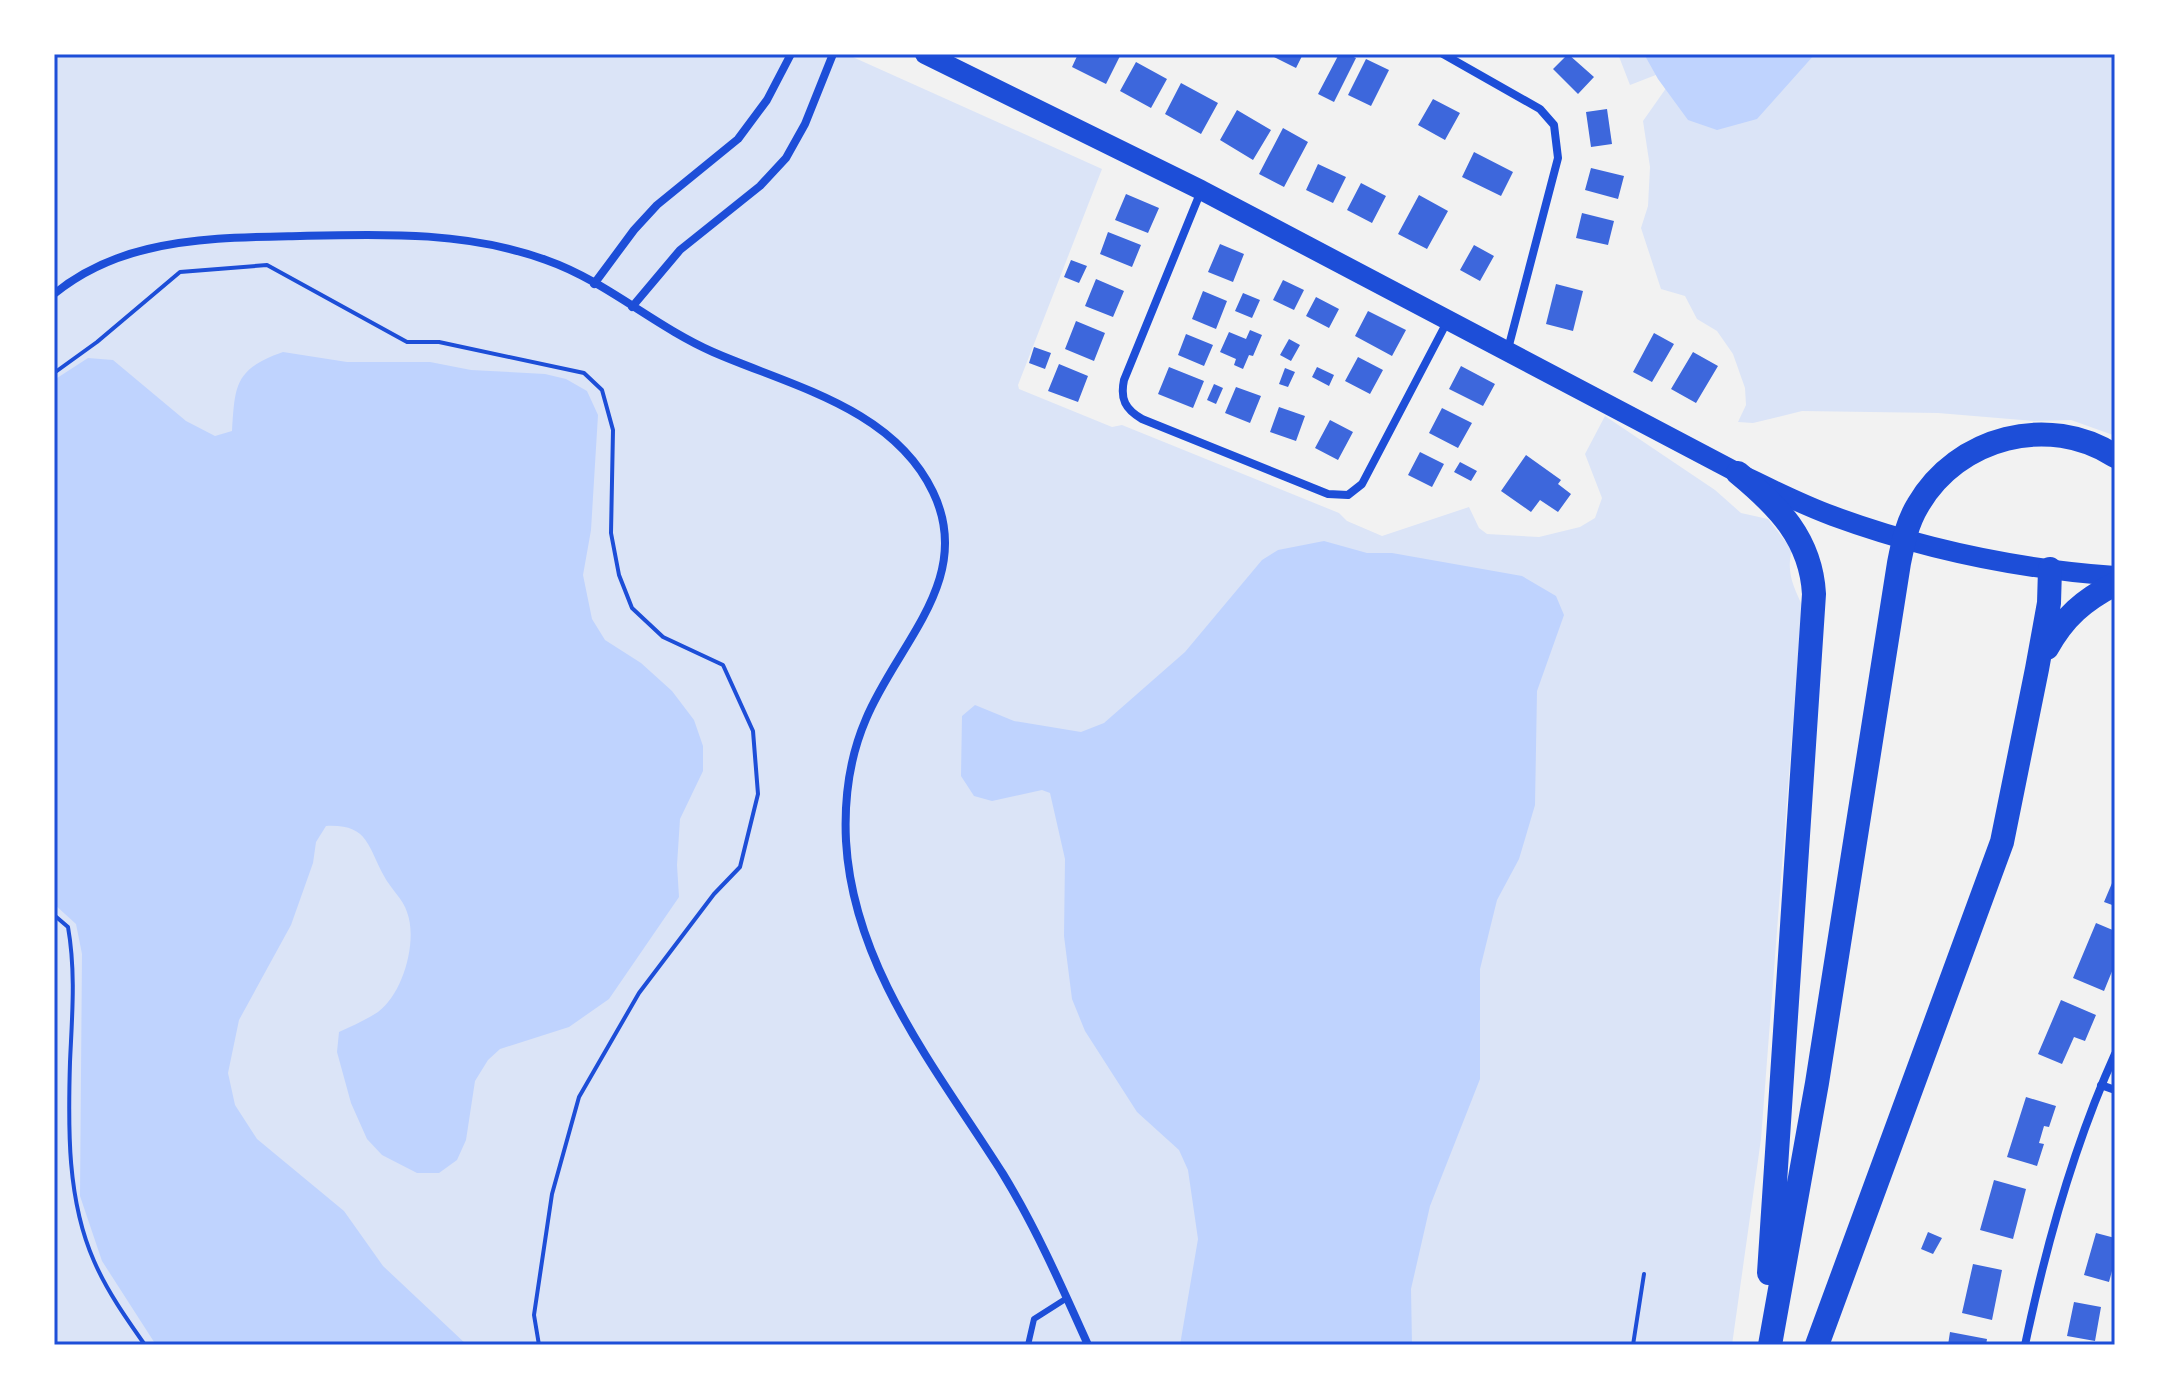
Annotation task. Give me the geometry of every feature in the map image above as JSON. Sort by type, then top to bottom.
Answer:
[{"type":"highway","points":[[1770,1345],[1813,1107],[1899,563],[1911,519],[1927,492],[1956,462],[1978,448],[2004,439],[2033,434],[2061,436],[2086,442],[2115,456]]},
{"type":"highway","points":[[1738,473],[1772,502],[1793,527],[1806,552],[1814,594],[1771,1245],[1757,1345]]},
{"type":"highway","points":[[1817,1345],[1996,862],[2011,806],[2037,669],[2049,603],[2050,569]]},
{"type":"highway","points":[[2037,669],[2068,615],[2115,584]]},
{"type":"main road","points":[[925,54],[1201,190],[1738,473],[1799,502],[1858,525],[1934,547],[2008,563],[2115,576]]},
{"type":"street","points":[[594,284],[657,205],[738,139],[767,100],[791,54]]},
{"type":"street","points":[[632,307],[692,238],[747,198],[786,158],[805,124],[833,54]]},
{"type":"street","points":[[1443,54],[1540,109],[1554,125],[1558,158],[1507,351]]},
{"type":"street","points":[[1201,190],[1124,380],[1122,399],[1126,408],[1142,419],[1328,494],[1337,497],[1348,495],[1362,484],[1448,319]]},
{"type":"street","points":[[54,294],[98,266],[146,249],[214,239],[402,235],[449,238],[530,254],[572,271],[688,340],[831,400],[867,420],[910,457],[936,498],[946,541],[943,570],[930,605],[876,698],[857,744],[847,806],[849,864],[869,939],[901,1015],[1017,1197],[1088,1345]]},
{"type":"street","points":[[2025,1345],[2041,1266],[2056,1215],[2101,1085],[2115,1054]]},
{"type":"street","points":[[2101,1085],[2115,1090]]},
{"type":"lane","points":[[1028,1345],[1034,1319],[1067,1298]]},
{"type":"path","points":[[54,373],[97,342],[180,272],[267,265],[407,342],[439,342],[584,373],[602,390],[613,430],[611,533],[619,575],[632,608],[663,637],[723,665],[753,731],[758,794],[740,867],[714,894],[639,993],[579,1097],[552,1194],[534,1315],[539,1345]]},
{"type":"path","points":[[54,915],[68,927],[74,957],[70,1132],[73,1190],[93,1260],[120,1309],[145,1345]]},
{"type":"path","points":[[1633,1345],[1644,1274]]},
{"type":"shaded area","points":[[54,54],[846,54],[1102,169],[1019,389],[1112,427],[1122,425],[1339,513],[1347,521],[1382,536],[1469,507],[1479,528],[1487,534],[1539,537],[1580,527],[1595,518],[1602,498],[1585,454],[1605,416],[1715,490],[1741,513],[1768,519],[1792,550],[1790,572],[1802,605],[1761,1139],[1732,1345],[54,1345]]},
{"type":"shaded area","points":[[1618,54],[1660,54],[1666,71],[1630,85]]},
{"type":"shaded area","points":[[1811,54],[2115,54],[2113,435],[2071,420],[2034,421],[1938,413],[1802,411],[1753,423],[1738,422],[1746,405],[1745,388],[1733,354],[1717,331],[1697,319],[1685,296],[1661,289],[1641,228],[1648,206],[1650,167],[1643,121],[1669,84]]},
{"type":"water","points":[[1644,54],[1815,54],[1757,119],[1717,130],[1688,120]]},
{"type":"water","points":[[283,352],[347,362],[430,362],[471,370],[545,374],[566,379],[587,391],[598,415],[591,530],[583,575],[592,619],[605,640],[641,663],[672,691],[694,720],[703,746],[703,771],[680,819],[677,865],[679,897],[609,999],[569,1027],[500,1049],[488,1060],[475,1081],[466,1140],[457,1160],[439,1173],[417,1173],[382,1155],[367,1139],[351,1103],[337,1052],[339,1032],[378,1012],[395,993],[406,966],[411,937],[405,907],[358,833],[340,826],[326,826],[316,842],[313,863],[291,925],[239,1020],[228,1073],[235,1105],[257,1139],[344,1211],[383,1266],[467,1345],[156,1345],[102,1261],[80,1196],[82,954],[76,924],[54,904],[54,380],[88,358],[113,360],[186,421],[215,436],[232,431],[234,401],[247,372],[267,358]]},
{"type":"water","points":[[1324,541],[1367,553],[1392,553],[1522,576],[1556,596],[1564,615],[1537,691],[1535,805],[1519,859],[1497,900],[1480,969],[1480,1079],[1430,1206],[1411,1289],[1412,1345],[1180,1345],[1198,1239],[1188,1170],[1179,1150],[1137,1112],[1085,1031],[1072,999],[1064,936],[1065,859],[1050,793],[1042,790],[992,801],[974,796],[961,776],[962,716],[975,705],[1014,721],[1081,732],[1104,723],[1185,652],[1262,560],[1278,550]]},
{"type":"building","points":[[1078,54],[1121,54],[1106,84],[1072,67]]},
{"type":"building","points":[[1268,54],[1303,54],[1296,68]]},
{"type":"building","points":[[1339,54],[1356,58],[1334,102],[1318,94]]},
{"type":"building","points":[[1568,54],[1594,77],[1578,94],[1553,69]]},
{"type":"building","points":[[1366,59],[1389,70],[1371,106],[1348,95]]},
{"type":"building","points":[[1136,62],[1167,79],[1151,108],[1120,91]]},
{"type":"building","points":[[1181,83],[1218,103],[1201,134],[1165,114]]},
{"type":"building","points":[[1433,99],[1460,113],[1445,140],[1418,125]]},
{"type":"building","points":[[1607,109],[1612,144],[1591,147],[1586,112]]},
{"type":"building","points":[[1237,110],[1271,130],[1253,160],[1220,140]]},
{"type":"building","points":[[1283,128],[1308,142],[1284,187],[1259,174]]},
{"type":"building","points":[[1474,152],[1513,172],[1501,196],[1462,177]]},
{"type":"building","points":[[1318,164],[1346,177],[1333,203],[1306,190]]},
{"type":"building","points":[[1591,168],[1624,176],[1618,199],[1585,190]]},
{"type":"building","points":[[1361,183],[1386,196],[1372,223],[1347,210]]},
{"type":"building","points":[[1126,194],[1159,208],[1148,233],[1115,220]]},
{"type":"building","points":[[1419,195],[1448,211],[1427,249],[1398,234]]},
{"type":"building","points":[[1582,213],[1614,221],[1608,245],[1576,238]]},
{"type":"building","points":[[1108,232],[1141,245],[1132,267],[1100,254]]},
{"type":"building","points":[[1220,244],[1244,254],[1233,282],[1208,272]]},
{"type":"building","points":[[1474,245],[1494,256],[1480,281],[1460,270]]},
{"type":"building","points":[[1071,260],[1087,266],[1079,283],[1064,277]]},
{"type":"building","points":[[1096,279],[1124,291],[1113,317],[1085,306]]},
{"type":"building","points":[[1283,280],[1304,290],[1294,310],[1273,300]]},
{"type":"building","points":[[1556,284],[1583,291],[1573,331],[1546,324]]},
{"type":"building","points":[[1203,291],[1227,301],[1216,329],[1192,319]]},
{"type":"building","points":[[1243,293],[1260,300],[1252,318],[1235,311]]},
{"type":"building","points":[[1316,297],[1339,309],[1329,328],[1306,316]]},
{"type":"building","points":[[1368,311],[1406,330],[1392,356],[1355,336]]},
{"type":"building","points":[[1076,321],[1105,333],[1094,361],[1065,349]]},
{"type":"building","points":[[1250,330],[1262,335],[1243,369],[1234,365],[1236,359],[1220,352],[1229,332],[1246,339]]},
{"type":"building","points":[[1654,333],[1674,344],[1652,382],[1633,372]]},
{"type":"building","points":[[1186,334],[1213,345],[1204,366],[1178,355]]},
{"type":"building","points":[[1289,339],[1300,345],[1291,361],[1280,355]]},
{"type":"building","points":[[1034,347],[1051,353],[1045,369],[1029,363]]},
{"type":"building","points":[[1693,352],[1718,366],[1696,403],[1671,389]]},
{"type":"building","points":[[1358,357],[1383,370],[1370,394],[1345,381]]},
{"type":"building","points":[[1059,364],[1088,376],[1078,402],[1048,391]]},
{"type":"building","points":[[1461,366],[1495,384],[1483,406],[1449,389]]},
{"type":"building","points":[[1169,367],[1204,381],[1193,408],[1158,394]]},
{"type":"building","points":[[1317,367],[1334,375],[1329,386],[1312,377]]},
{"type":"building","points":[[1285,368],[1295,372],[1288,387],[1279,384]]},
{"type":"building","points":[[1214,384],[1223,388],[1216,404],[1207,400]]},
{"type":"building","points":[[1236,387],[1261,396],[1250,423],[1225,413]]},
{"type":"building","points":[[1279,407],[1305,416],[1296,441],[1270,432]]},
{"type":"building","points":[[1442,408],[1472,423],[1458,448],[1429,433]]},
{"type":"building","points":[[1330,420],[1353,432],[1338,460],[1315,448]]},
{"type":"building","points":[[1420,452],[1444,464],[1432,487],[1408,475]]},
{"type":"building","points":[[1526,455],[1561,480],[1558,484],[1571,494],[1558,512],[1540,500],[1531,512],[1501,491]]},
{"type":"building","points":[[1460,462],[1477,471],[1471,481],[1454,472]]},
{"type":"building","points":[[2115,876],[2115,906],[2104,902]]},
{"type":"building","points":[[2096,923],[2115,931],[2115,964],[2104,991],[2073,978]]},
{"type":"building","points":[[2061,1000],[2096,1015],[2085,1041],[2074,1037],[2062,1064],[2038,1054]]},
{"type":"building","points":[[2026,1097],[2056,1106],[2049,1127],[2044,1126],[2039,1143],[2044,1144],[2037,1166],[2007,1157]]},
{"type":"building","points":[[1994,1180],[2026,1189],[2013,1239],[1980,1230]]},
{"type":"building","points":[[1928,1232],[1942,1238],[1933,1254],[1921,1249]]},
{"type":"building","points":[[2096,1233],[2115,1238],[2115,1260],[2109,1282],[2084,1275]]},
{"type":"building","points":[[1973,1264],[2002,1270],[1992,1320],[1962,1313]]},
{"type":"building","points":[[2074,1302],[2101,1307],[2095,1341],[2067,1336]]},
{"type":"building","points":[[1950,1332],[1987,1339],[1986,1345],[1948,1345]]}]
